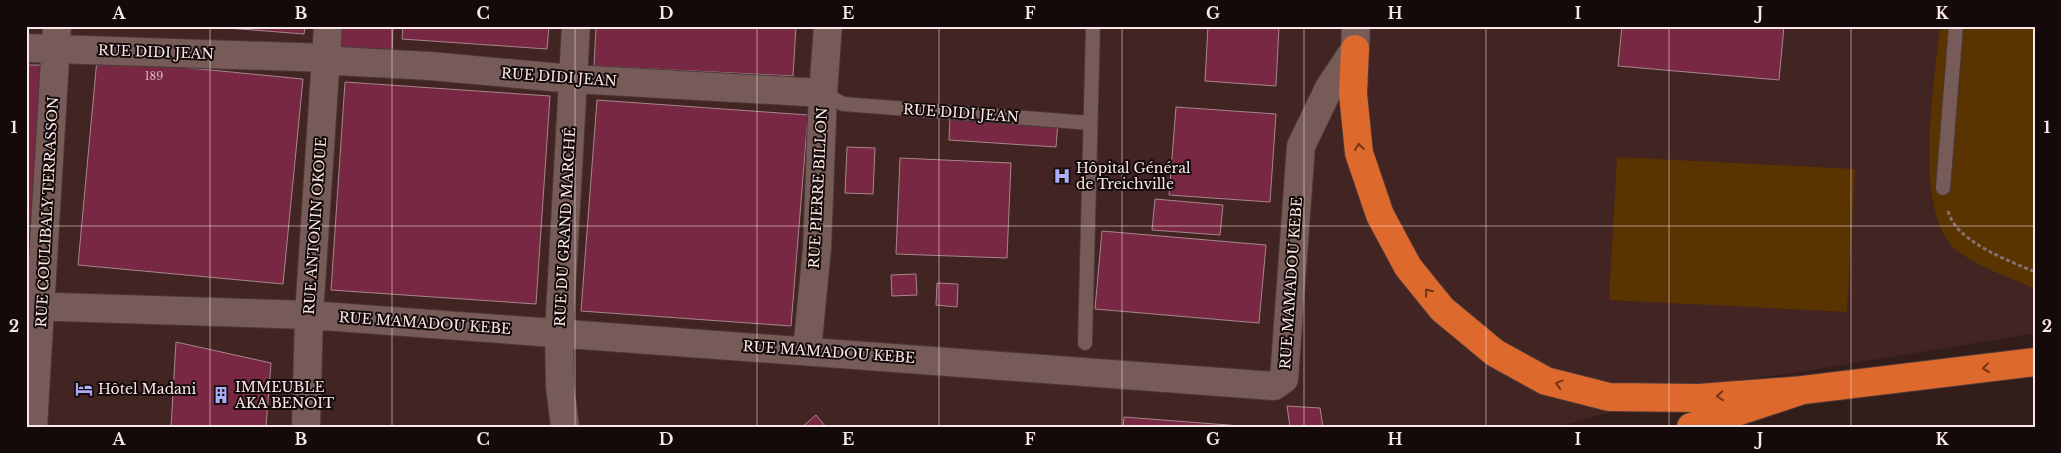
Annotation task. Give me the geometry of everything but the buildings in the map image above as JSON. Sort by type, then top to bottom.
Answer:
[{"type":"highway","points":[[1356,38],[1353,94],[1359,153],[1380,215],[1408,267],[1442,310],[1495,353],[1546,380],[1609,397],[1699,398],[1803,390],[2035,362]]},
{"type":"highway","points":[[1691,427],[1803,390]]},
{"type":"street","name":"RUE ANTONIN OKOUE","points":[[306,427],[309,315],[328,26]]},
{"type":"street","name":"RUE DU GRAND MARCHÉ","points":[[565,427],[560,387],[559,332],[576,26]]},
{"type":"street","name":"RUE PIERRE BILLON","points":[[807,351],[817,248],[823,93],[828,26]]},
{"type":"street","name":"RUE DIDI JEAN","points":[[26,48],[56,38],[327,58],[338,61],[430,66],[573,79],[823,93]]},
{"type":"street","name":"RUE COULIBALY TERRASSON","points":[[33,427],[34,307],[56,38]]},
{"type":"street","name":"RUE MAMADOU KEBE","points":[[34,307],[309,315],[1269,386],[1278,385],[1284,379],[1301,146],[1356,38]]},
{"type":"lane","points":[[1085,344],[1093,26]]},
{"type":"lane","points":[[1943,188],[1956,26]]},
{"type":"lane","name":"RUE DIDI JEAN","points":[[823,93],[843,104],[1090,123]]},
{"type":"path","points":[[1943,188],[1949,215],[1960,231],[1980,246],[2035,272]]},
{"type":"shaded area","points":[[26,26],[1940,26],[1930,142],[1933,204],[1939,227],[1953,246],[1972,260],[2035,289],[2035,333],[1794,373],[1716,383],[1557,427],[26,427]]},
{"type":"shaded area","points":[[1940,26],[2035,26],[2035,289],[1992,271],[1961,254],[1953,247],[1941,228],[1933,203],[1930,174],[1931,109]]},
{"type":"shaded area","points":[[1617,157],[1855,169],[1847,312],[1609,300]]},
{"type":"place","name":"Hôpital Général de Treichville","points":[[1062,176]]},
{"type":"place","name":"Hôtel Madani","points":[[84,389]]},
{"type":"place","name":"IMMEUBLE AKA BENOIT","points":[[221,395]]}]
